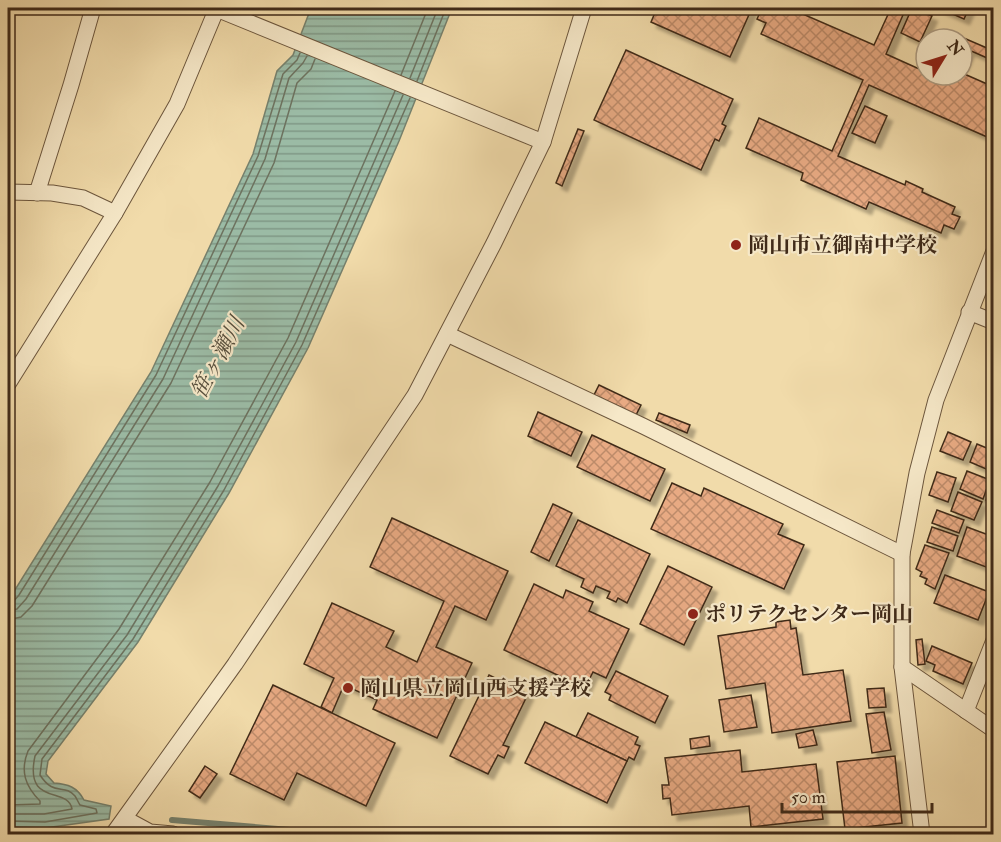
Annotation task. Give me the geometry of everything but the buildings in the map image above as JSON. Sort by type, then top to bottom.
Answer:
[{"type":"street","points":[[37,193],[93,8]]},
{"type":"street","points":[[113,834],[126,819],[299,571],[415,395],[543,142],[584,8]]},
{"type":"street","points":[[8,384],[115,213],[177,104],[218,9],[543,142]]},
{"type":"street","points":[[8,192],[52,193],[82,198],[115,213]]},
{"type":"street","points":[[922,834],[902,667],[902,554],[917,473],[936,400],[993,251]]},
{"type":"street","points":[[969,312],[993,322]]},
{"type":"street","points":[[447,334],[643,426],[902,554]]},
{"type":"street","points":[[966,711],[993,640]]},
{"type":"street","points":[[902,667],[993,730]]},
{"type":"street","points":[[126,819],[150,832],[173,834]]},
{"type":"water","name":"笹ヶ瀬川","points":[[311,8],[452,8],[399,141],[308,348],[229,493],[138,642],[48,761],[46,774],[54,783],[72,787],[84,800],[111,806],[109,819],[45,828],[8,827],[8,601],[151,372],[253,154],[277,71],[293,55]]},
{"type":"waterway","points":[[172,820],[338,834]]},
{"type":"place","name":"岡山市立御南中学校","points":[[736,245]]},
{"type":"place","name":"ポリテクセンター岡山","points":[[693,614]]},
{"type":"place","name":"岡山県立岡山西支援学校","points":[[348,688]]}]
